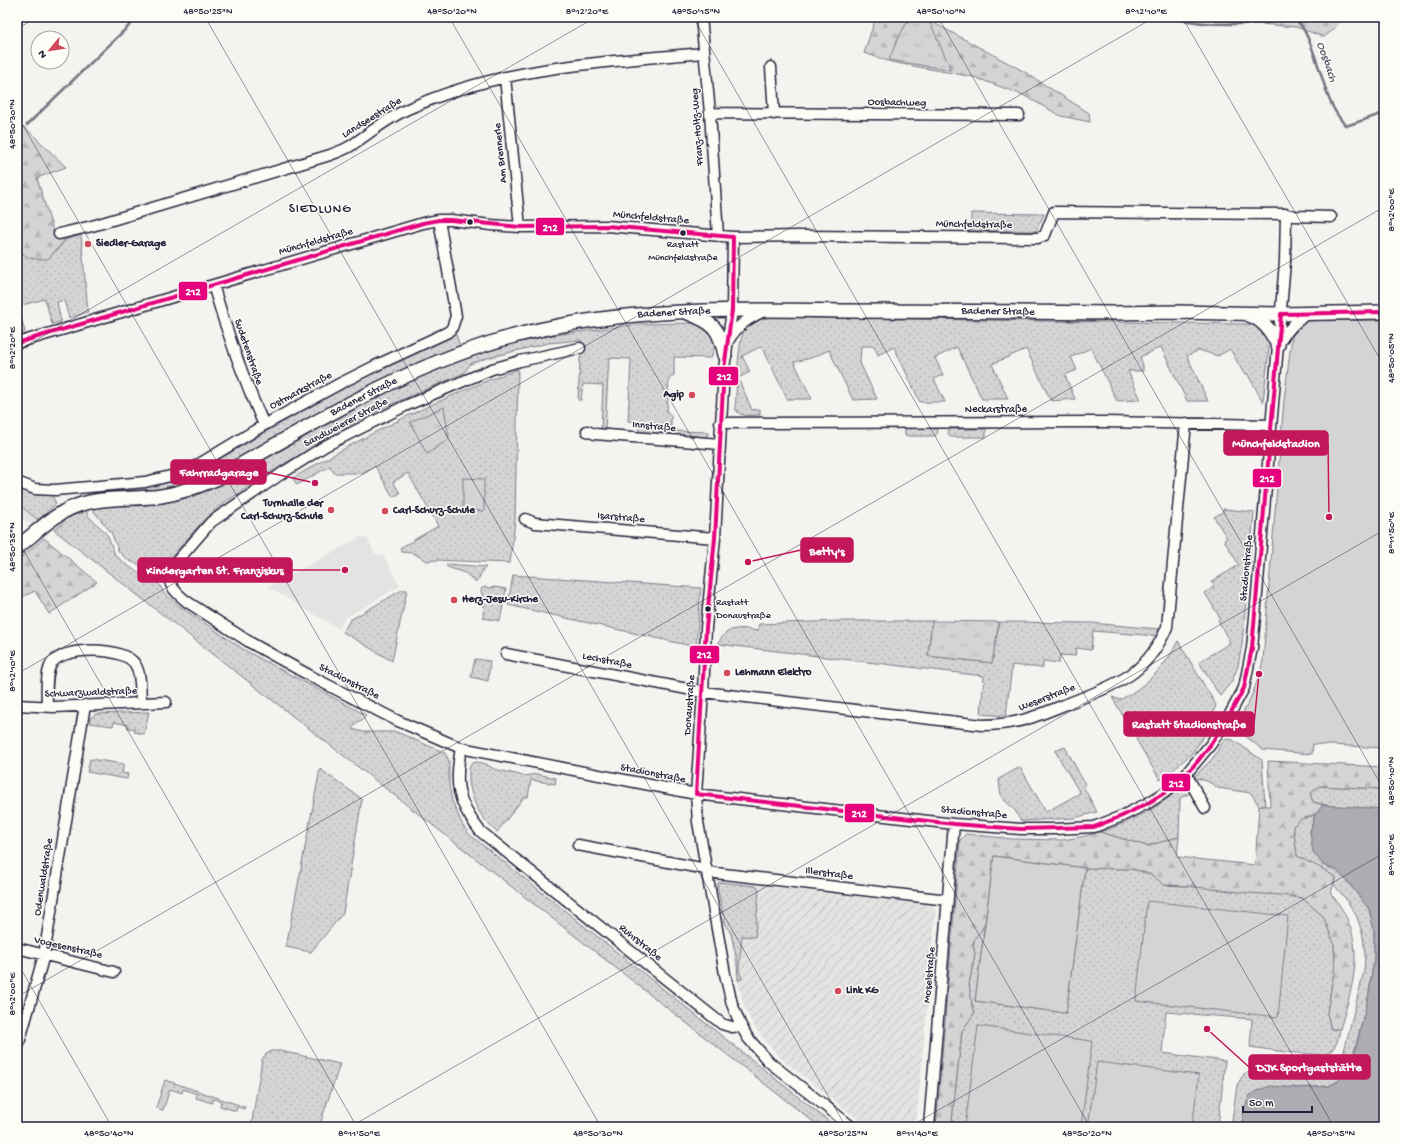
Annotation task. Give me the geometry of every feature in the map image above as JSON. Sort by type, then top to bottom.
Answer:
[{"type":"main road","name":"Badener Straße","points":[[17,548],[40,528],[66,510],[77,505],[108,500],[175,494],[195,488],[216,479],[317,421],[380,388],[450,357],[485,345],[544,329],[594,320],[639,315],[732,310],[1281,314],[1384,312]]},
{"type":"main road","points":[[687,312],[702,318],[713,326],[721,337],[726,349]]},
{"type":"main road","points":[[1245,313],[1257,318],[1265,325],[1278,345]]},
{"type":"street","name":"Franz-Holtz-Weg","points":[[701,17],[710,113],[718,236]]},
{"type":"street","name":"Landseestraße","points":[[59,234],[92,226],[330,155],[350,146],[410,108],[459,90],[505,77],[574,64],[704,53]]},
{"type":"street","points":[[771,67],[774,114]]},
{"type":"street","name":"Am Brennerle","points":[[505,77],[520,227]]},
{"type":"street","name":"Oosbachweg","points":[[710,113],[1020,115]]},
{"type":"street","name":"Münchfeldstraße","points":[[17,343],[423,223],[440,220],[520,227],[607,226],[733,237],[805,236],[1038,238],[1045,234],[1054,212],[1286,214],[1295,216],[1331,217]]},
{"type":"street","points":[[1281,314],[1285,262],[1286,214]]},
{"type":"street","name":"Ostmarkstraße","points":[[17,482],[35,489],[55,490],[145,482],[179,474],[194,467],[264,425],[368,369],[445,333],[452,328],[456,316],[440,220]]},
{"type":"street","points":[[732,310],[733,237]]},
{"type":"street","name":"Sudetenstraße","points":[[213,285],[245,379],[264,425]]},
{"type":"street","name":"Donaustraße","points":[[732,310],[726,349],[720,423],[715,538],[706,628],[696,794],[698,822],[706,871],[730,995],[741,1026]]},
{"type":"street","points":[[726,349],[735,331],[743,323],[766,310]]},
{"type":"street","name":"Stadionstraße","points":[[1278,345],[1285,333],[1293,324],[1309,313]]},
{"type":"street","name":"Stadionstraße","points":[[170,585],[186,601],[251,642],[303,672],[398,721],[461,748],[696,794],[954,824],[1055,829],[1094,827],[1122,816],[1148,803],[1164,793],[1186,774],[1210,744],[1230,714],[1244,688],[1252,648],[1281,314]]},
{"type":"street","name":"Sandweierer Straße","points":[[170,585],[169,572],[172,567],[211,522],[325,446],[405,406],[486,372],[520,361],[580,348]]},
{"type":"street","name":"Neckarstraße","points":[[720,423],[1104,422],[1271,425]]},
{"type":"street","name":"Weserstraße","points":[[703,692],[982,725],[1000,725],[1019,722],[1033,717],[1119,682],[1150,658],[1161,641],[1167,627],[1186,423]]},
{"type":"street","name":"Innstraße","points":[[587,431],[594,434],[720,444]]},
{"type":"street","name":"Isarstraße","points":[[525,519],[534,523],[715,538]]},
{"type":"street","points":[[47,707],[49,671],[52,663],[66,655],[88,650],[105,650],[131,659],[136,665],[139,673],[141,703]]},
{"type":"street","name":"Lechstraße","points":[[506,654],[703,692]]},
{"type":"street","name":"Schwarzwaldstraße","points":[[17,705],[47,707],[166,702]]},
{"type":"street","name":"Odenwaldstraße","points":[[17,1050],[44,955],[85,706]]},
{"type":"street","name":"Ruhrstraße","points":[[461,748],[457,767],[458,785],[462,803],[468,817],[480,831],[722,1024],[732,1027],[741,1026]]},
{"type":"street","points":[[1186,774],[1204,808]]},
{"type":"street","name":"Moselstraße","points":[[929,1127],[954,824]]},
{"type":"street","name":"Illerstraße","points":[[578,845],[706,871],[948,900]]},
{"type":"street","name":"Vogesenstraße","points":[[17,948],[114,972]]},
{"type":"street","points":[[741,1026],[748,1038],[769,1062],[852,1127]]},
{"type":"shaded area","points":[[17,503],[38,520],[32,526],[17,514]]},
{"type":"shaded area","points":[[361,537],[367,538],[375,554],[383,555],[400,586],[345,618],[339,629],[268,587]]},
{"type":"shaded area","points":[[1323,805],[1384,809],[1384,1127],[1241,1127],[1245,1107],[1250,1095],[1258,1090],[1271,1086],[1299,1088],[1329,1086],[1338,1081],[1350,1068],[1355,1051],[1368,999],[1374,959],[1374,930],[1369,909],[1347,881],[1336,870],[1323,865],[1313,852],[1310,832],[1315,815]]},
{"type":"shaded area","points":[[718,881],[932,905],[936,910],[916,1127],[868,1127],[783,1060],[765,1041],[753,1025],[744,1006],[737,979],[730,934],[724,923],[716,885]]},
{"type":"green space","points":[[876,17],[923,17],[1023,71],[1089,113],[1090,122],[1061,116],[1023,95],[974,77],[891,62],[864,53]]},
{"type":"green space","points":[[1194,17],[1344,17],[1333,30],[1324,37],[1296,27],[1212,20]]},
{"type":"green space","points":[[909,19],[929,20],[951,70],[889,60],[897,40]]},
{"type":"green space","points":[[17,127],[24,127],[66,167],[37,178],[54,234],[57,239],[65,240],[48,259],[30,258],[23,254],[17,245]]},
{"type":"green space","points":[[971,213],[1044,214],[1036,231],[971,231]]},
{"type":"green space","points":[[81,235],[88,312],[69,318],[64,300],[57,302],[61,322],[52,324],[45,299],[18,306],[25,332],[17,334],[17,245],[21,253],[56,251],[65,240]]},
{"type":"green space","points":[[775,317],[1248,324],[1261,329],[1270,340],[1263,402],[1247,373],[1244,374],[1230,349],[1218,356],[1199,350],[1187,356],[1208,401],[1187,401],[1161,347],[1140,357],[1143,365],[1143,371],[1128,371],[1141,400],[1117,401],[1091,348],[1071,357],[1077,370],[1065,375],[1075,399],[1051,401],[1026,349],[992,364],[1008,399],[982,399],[957,347],[935,358],[943,375],[934,379],[945,402],[920,402],[894,347],[878,355],[874,346],[861,346],[860,363],[877,399],[853,400],[829,350],[811,358],[794,362],[812,399],[787,399],[762,346],[742,356],[750,372],[738,378],[752,410],[760,409],[760,415],[742,415],[735,408],[742,335],[745,329],[754,321]]},
{"type":"green space","points":[[1311,320],[1384,320],[1384,748],[1313,744],[1312,754],[1263,750],[1234,727],[1252,695],[1263,660],[1284,400],[1292,336],[1302,323]]},
{"type":"green space","points":[[692,323],[704,327],[711,333],[715,340],[715,347],[711,358],[674,357],[674,375],[669,379],[667,412],[671,415],[671,431],[709,432],[706,437],[639,432],[639,422],[628,421],[631,359],[609,358],[605,429],[601,429],[603,385],[583,384],[581,400],[578,400],[581,340],[548,343],[487,358],[470,364],[464,373],[361,419],[279,467],[224,503],[205,519],[167,562],[160,575],[128,560],[119,552],[111,532],[91,508],[112,505],[165,503],[195,496],[216,486],[298,438],[358,406],[417,378],[465,358],[502,346],[547,336],[640,324]]},
{"type":"green space","points":[[455,332],[460,346],[363,389],[204,477],[161,489],[93,495],[93,492],[140,488],[183,479],[358,380],[442,340]]},
{"type":"green space","points":[[518,369],[515,521],[510,563],[427,561],[413,553],[402,552],[400,548],[438,526],[408,473],[393,482],[400,493],[393,497],[375,466],[361,473],[334,473],[330,466],[297,485],[293,478],[347,447],[403,418],[460,392]]},
{"type":"green space","points":[[444,407],[449,439],[427,454],[410,422]]},
{"type":"green space","points":[[905,428],[934,428],[938,432],[933,436],[905,436]]},
{"type":"green space","points":[[986,429],[986,437],[951,437],[948,433],[949,430]]},
{"type":"green space","points":[[463,478],[484,479],[484,511],[463,510]]},
{"type":"green space","points":[[17,488],[38,495],[52,495],[56,504],[38,520],[17,503]]},
{"type":"green space","points":[[1223,509],[1254,512],[1242,644],[1238,666],[1232,681],[1220,696],[1199,662],[1230,643],[1218,620],[1220,618],[1205,593],[1214,587],[1211,582],[1239,565],[1224,540],[1227,538],[1214,517],[1223,512]]},
{"type":"green space","points":[[86,510],[88,516],[108,536],[115,555],[140,574],[159,584],[164,593],[179,606],[246,651],[366,715],[364,719],[357,722],[352,729],[363,732],[397,732],[445,753],[449,761],[449,786],[452,801],[463,826],[470,835],[836,1127],[820,1127],[54,530],[63,523],[65,519]]},
{"type":"green space","points":[[44,538],[97,582],[49,614],[35,591],[17,599],[17,561]]},
{"type":"green space","points":[[447,564],[486,567],[476,582],[465,573],[447,567]]},
{"type":"green space","points":[[513,575],[701,588],[696,647],[508,605]]},
{"type":"green space","points":[[482,588],[506,589],[500,621],[483,618],[484,600],[481,591]]},
{"type":"green space","points":[[402,590],[407,590],[392,661],[343,632],[350,620]]},
{"type":"green space","points":[[839,621],[932,621],[928,656],[992,663],[999,622],[1091,623],[1159,629],[1157,636],[1093,631],[1091,650],[1076,648],[1075,656],[1060,655],[1059,663],[1043,661],[1043,668],[1012,665],[1006,716],[981,714],[984,676],[718,644],[721,638],[729,631],[734,629],[745,629],[757,631],[759,624]]},
{"type":"green space","points":[[932,621],[999,622],[992,663],[928,656]]},
{"type":"green space","points":[[1178,641],[1216,705],[1207,732],[1192,753],[1160,780],[1136,739],[1142,735],[1138,728],[1132,731],[1112,697],[1120,700],[1138,689],[1161,668]]},
{"type":"green space","points":[[475,659],[490,661],[488,681],[471,677]]},
{"type":"green space","points":[[149,712],[144,734],[134,732],[135,729],[128,728],[128,725],[114,722],[113,726],[90,723],[90,718],[96,714]]},
{"type":"green space","points":[[1224,740],[1233,740],[1262,760],[1265,806],[1259,806],[1251,793],[1218,788],[1209,782],[1194,777],[1213,758]]},
{"type":"green space","points":[[1065,747],[1086,786],[1084,788],[1097,812],[1074,818],[1021,821],[1014,809],[1001,797],[999,779],[1020,767],[1046,812],[1080,793],[1055,751]]},
{"type":"green space","points":[[90,759],[124,764],[122,773],[128,774],[127,779],[87,772]]},
{"type":"green space","points":[[1268,761],[1384,767],[1384,789],[1319,786],[1310,794],[1313,802],[1323,805],[1315,815],[1301,819],[1293,826],[1297,856],[1335,877],[1331,894],[1343,910],[1350,927],[1354,943],[1354,976],[1340,1029],[1331,1029],[1327,1013],[1335,966],[1334,943],[1323,916],[1302,898],[1164,885],[1152,875],[1133,869],[1085,868],[994,856],[985,923],[981,931],[975,937],[973,945],[975,954],[969,984],[972,1005],[975,1012],[962,1031],[952,1119],[953,1127],[936,1127],[960,840],[966,834],[1012,839],[1062,840],[1100,832],[1147,846],[1179,837],[1177,857],[1255,865],[1259,806],[1270,806]]},
{"type":"green space","points":[[477,762],[486,764],[494,769],[524,776],[537,774],[556,778],[555,784],[531,780],[528,797],[524,797],[497,832],[486,822],[478,810],[470,789],[469,769],[472,763]]},
{"type":"green space","points":[[320,769],[362,799],[343,913],[311,952],[286,947]]},
{"type":"green space","points":[[1186,784],[1190,793],[1180,798],[1179,837],[1147,846],[1100,832],[1146,812],[1167,799]]},
{"type":"green space","points":[[1319,786],[1384,789],[1384,809],[1335,807],[1313,802],[1310,794]]},
{"type":"green space","points":[[1315,815],[1310,832],[1323,865],[1336,870],[1347,881],[1369,909],[1374,930],[1374,959],[1368,999],[1350,1068],[1338,1081],[1329,1086],[1299,1088],[1290,1087],[1245,1107],[1241,1127],[1231,1127],[1237,1085],[1244,1074],[1261,1068],[1277,1066],[1319,1070],[1335,1065],[1343,1055],[1364,971],[1365,955],[1363,936],[1357,917],[1346,899],[1334,885],[1335,877],[1297,856],[1293,826],[1300,819]]},
{"type":"green space","points":[[994,856],[1085,868],[1066,1013],[975,1001]]},
{"type":"green space","points":[[1085,868],[1133,869],[1152,875],[1164,885],[1302,898],[1323,916],[1334,943],[1335,966],[1327,1013],[1331,1029],[1340,1029],[1334,1048],[1323,1055],[1250,1047],[1252,1019],[1166,1012],[1162,1053],[1225,1061],[1218,1127],[953,1127],[952,1119],[962,1031],[975,1012],[972,1005],[969,984],[975,954],[973,945],[975,937],[981,931],[985,923],[975,1001],[1066,1013]]},
{"type":"green space","points":[[720,882],[755,886],[759,889],[755,937],[742,936],[739,970],[742,979],[738,980],[737,960],[731,933],[725,923],[717,885]]},
{"type":"green space","points":[[1147,901],[1288,916],[1278,1017],[1136,1001]]},
{"type":"green space","points":[[978,1026],[1092,1041],[1081,1127],[965,1127]]},
{"type":"green space","points":[[271,1051],[280,1051],[340,1064],[319,1127],[251,1127],[262,1060],[265,1055]]},
{"type":"green space","points":[[1097,1062],[1199,1075],[1192,1127],[1088,1127]]},
{"type":"green space","points":[[165,1080],[245,1107],[244,1109],[237,1107],[236,1111],[220,1106],[221,1101],[213,1099],[212,1103],[196,1098],[197,1094],[183,1089],[182,1093],[170,1089],[163,1110],[156,1108]]},
{"type":"waterway","name":"Oosbach","points":[[27,125],[138,17]]},
{"type":"waterway","name":"Oosbach","points":[[1168,17],[1215,24],[1263,23],[1294,19],[1300,24],[1305,32],[1315,56],[1330,101],[1345,125],[1384,113]]},
{"type":"transit line","name":"212","points":[[17,343],[423,223],[439,220],[520,227],[607,226],[733,237]]},
{"type":"transit line","name":"212","points":[[696,794],[706,628],[715,538],[724,369],[732,310],[733,237]]},
{"type":"transit line","name":"212","points":[[1281,314],[1384,312]]},
{"type":"transit line","name":"212","points":[[696,794],[954,824],[1021,829],[1094,827],[1122,816],[1164,793],[1186,774],[1211,744],[1244,688],[1252,648],[1281,314]]},
{"type":"place","name":"Rastatt Münchfeldstraße","points":[[683,233]]},
{"type":"place","name":"Siedler-Garage","points":[[88,244]]},
{"type":"place","name":"Agip","points":[[692,395]]},
{"type":"place","name":"Fahrradgarage","points":[[315,483]]},
{"type":"place","name":"Turnhalle der Carl-Schurz-Schule","points":[[331,510]]},
{"type":"place","name":"Carl-Schurz-Schule","points":[[385,511]]},
{"type":"place","name":"Münchfeldstadion","points":[[1329,517]]},
{"type":"place","name":"Betty's","points":[[748,562]]},
{"type":"place","name":"Kindergarten St. Franziskus","points":[[345,570]]},
{"type":"place","name":"Herz-Jesu-Kirche","points":[[454,600]]},
{"type":"place","name":"Rastatt Donaustraße","points":[[708,609]]},
{"type":"place","name":"Lehmann Elektro","points":[[727,673]]},
{"type":"place","name":"Rastatt Stadionstraße","points":[[1259,674]]},
{"type":"place","name":"Link KG","points":[[838,991]]},
{"type":"place","name":"DJK Sportgaststätte","points":[[1207,1029]]},
{"type":"district","name":"SIEDLUNG","points":[[320,209]]}]
